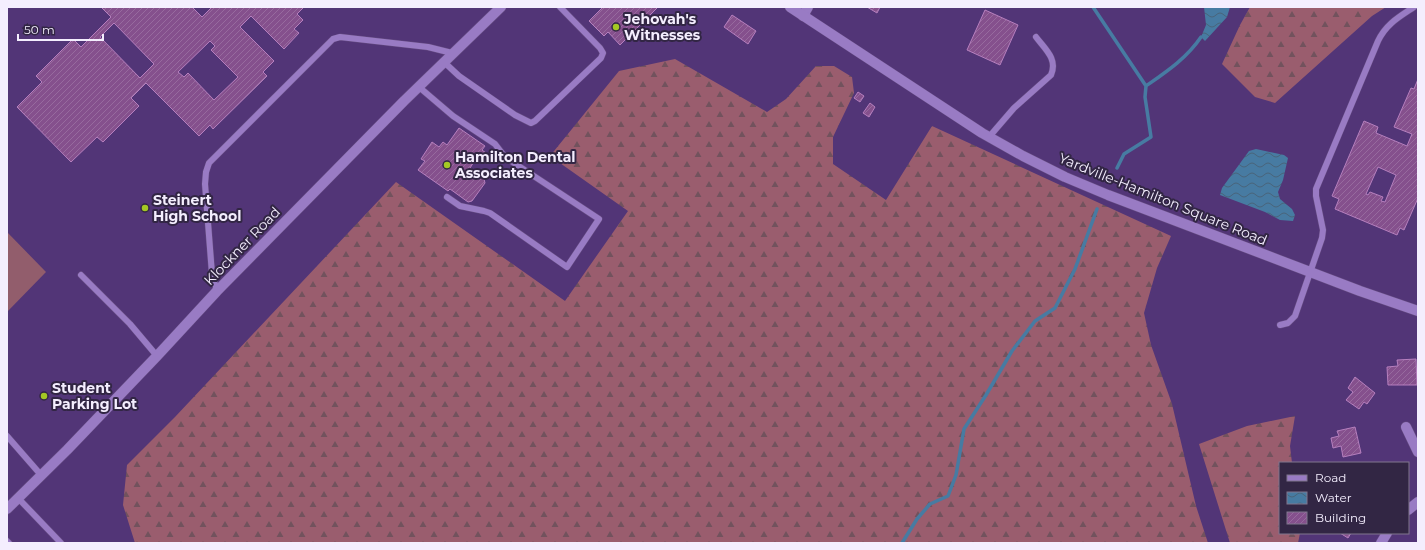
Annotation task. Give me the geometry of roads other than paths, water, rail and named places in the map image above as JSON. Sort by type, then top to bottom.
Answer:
[{"type":"street","name":"Klockner Road","points":[[7,509],[157,356],[216,291],[452,53],[501,7]]},
{"type":"street","name":"Yardville-Hamilton Square Road","points":[[790,7],[806,11],[945,110],[1023,156],[1065,177],[1108,195],[1310,272],[1418,311]]},
{"type":"street","points":[[1406,427],[1418,452]]},
{"type":"street","points":[[1409,509],[1418,502]]},
{"type":"street","points":[[1381,543],[1386,534]]},
{"type":"lane","points":[[444,62],[459,76],[515,115],[531,123],[535,121],[601,58],[603,53],[600,48],[560,7]]},
{"type":"lane","points":[[1280,326],[1288,323],[1295,316],[1323,230],[1316,196],[1316,189],[1321,177],[1382,33],[1389,24],[1414,7]]},
{"type":"lane","points":[[216,291],[212,274],[206,184],[206,172],[209,162],[333,39],[340,37],[428,46],[452,53]]},
{"type":"lane","points":[[989,137],[1014,108],[1051,75],[1054,67],[1051,56],[1036,37]]},
{"type":"lane","points":[[419,87],[453,116],[495,144],[505,157],[599,218],[567,266],[490,213],[460,206],[447,197]]},
{"type":"lane","points":[[81,275],[130,324],[157,356]]},
{"type":"lane","points":[[7,436],[41,475]]},
{"type":"lane","points":[[18,498],[61,543]]},
{"type":"lane","points":[[7,540],[10,543]]},
{"type":"water","points":[[1204,7],[1230,7],[1227,17],[1205,41],[1201,37],[1206,25]]},
{"type":"water","points":[[1256,149],[1284,155],[1288,158],[1283,180],[1278,192],[1280,199],[1292,209],[1295,215],[1293,221],[1280,220],[1265,212],[1220,195],[1222,188],[1249,151]]},
{"type":"waterway","points":[[1093,7],[1146,86]]},
{"type":"waterway","points":[[1117,168],[1124,154],[1151,137],[1145,97],[1146,86],[1183,58],[1201,37]]},
{"type":"waterway","points":[[902,543],[917,519],[930,504],[948,496],[956,475],[964,429],[1012,351],[1035,321],[1055,308],[1075,269],[1097,209]]},
{"type":"place","name":"Jehovah's Witnesses","points":[[616,27]]},
{"type":"place","name":"Hamilton Dental Associates","points":[[447,165]]},
{"type":"place","name":"Steinert High School","points":[[145,208]]},
{"type":"place","name":"Student Parking Lot","points":[[44,396]]}]
